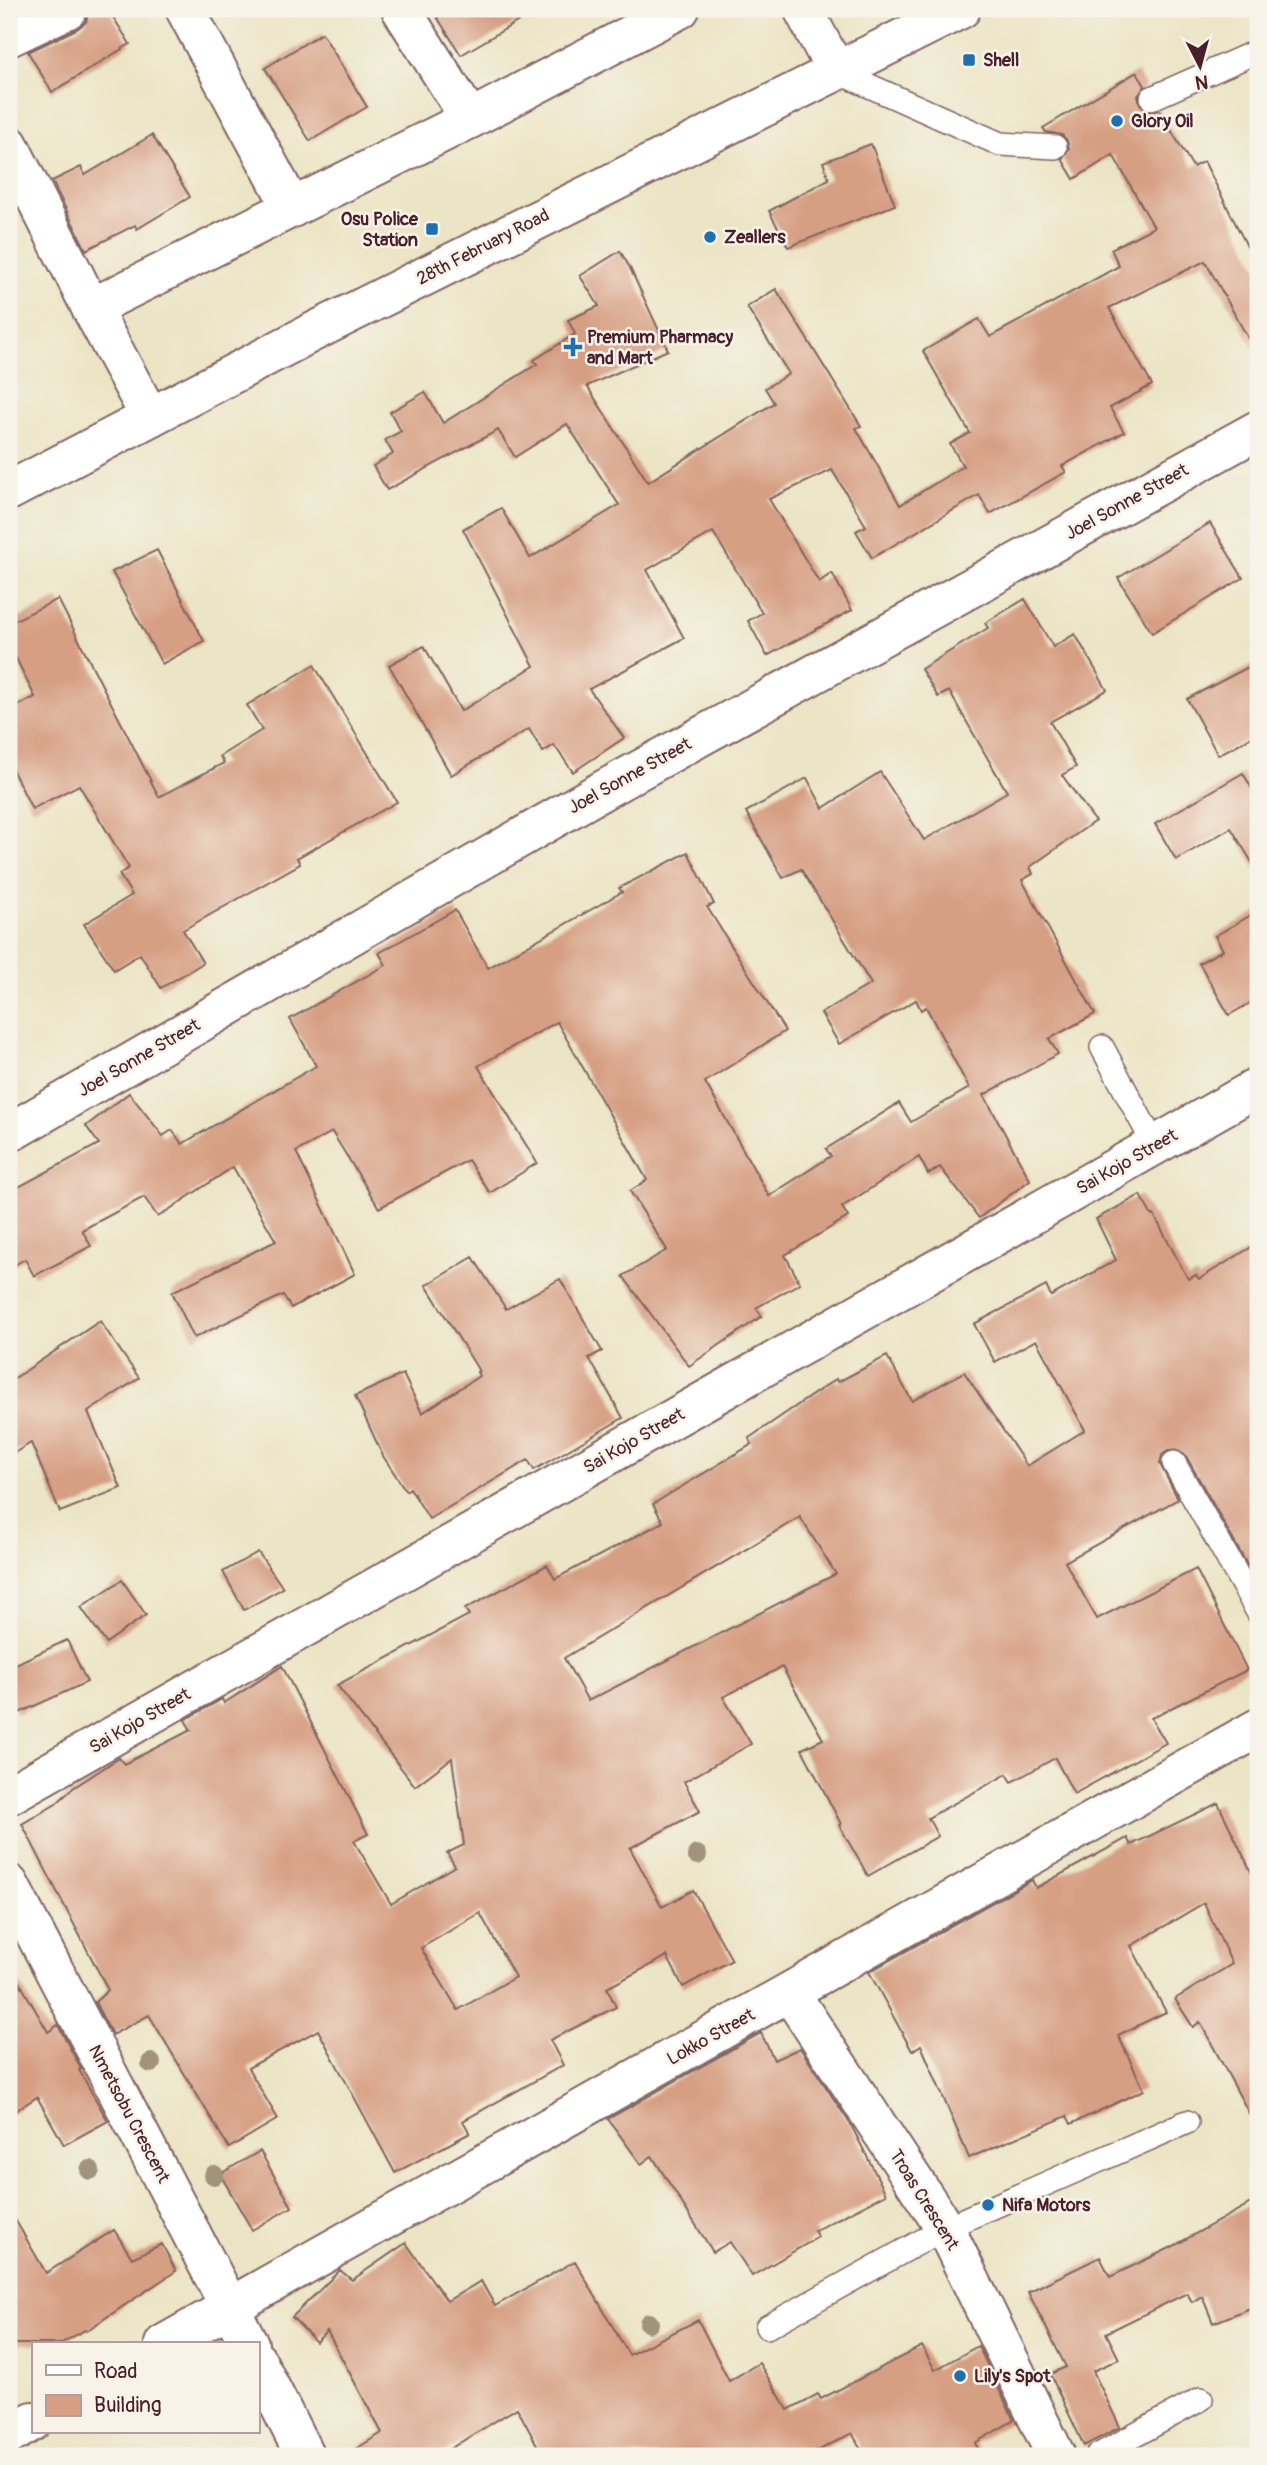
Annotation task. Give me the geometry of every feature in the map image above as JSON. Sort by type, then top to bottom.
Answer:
[{"type":"street","points":[[9,37],[68,9]]},
{"type":"street","points":[[185,9],[292,208]]},
{"type":"street","points":[[401,9],[470,119]]},
{"type":"street","points":[[91,308],[470,119],[680,9]]},
{"type":"street","points":[[803,9],[836,71]]},
{"type":"street","name":"28th February Road","points":[[9,491],[311,333],[961,9]]},
{"type":"street","points":[[9,145],[91,308],[150,417]]},
{"type":"street","name":"Joel Sonne Street","points":[[9,1133],[605,789],[1258,430]]},
{"type":"street","name":"Sai Kojo Street","points":[[9,1796],[1258,1087]]},
{"type":"street","name":"Lokko Street","points":[[167,2342],[1258,1728]]},
{"type":"street","name":"Nmetsobu Crescent","points":[[9,1884],[248,2342]]},
{"type":"street","name":"Troas Crescent","points":[[790,1993],[945,2228],[1056,2456]]},
{"type":"street","points":[[259,2365],[305,2456]]},
{"type":"street","points":[[9,2435],[32,2422]]},
{"type":"lane","points":[[1152,98],[1258,51]]},
{"type":"lane","points":[[836,71],[1000,144],[1055,147]]},
{"type":"lane","points":[[1102,1047],[1155,1146]]},
{"type":"lane","points":[[1174,1463],[1258,1612]]},
{"type":"lane","points":[[767,2327],[945,2228],[1187,2122]]},
{"type":"lane","points":[[1097,2456],[1201,2399]]},
{"type":"building","points":[[99,9],[108,9],[130,44],[52,92],[28,52],[77,29],[86,22],[88,15]]},
{"type":"building","points":[[432,9],[539,9],[461,55]]},
{"type":"building","points":[[322,33],[367,107],[310,141],[265,68]]},
{"type":"building","points":[[1137,72],[1145,86],[1138,96],[1140,104],[1150,112],[1159,110],[1193,167],[1204,161],[1258,268],[1258,356],[1205,261],[1109,308],[1152,385],[1110,408],[1124,432],[1062,466],[1066,472],[990,514],[979,495],[872,558],[856,531],[866,526],[832,470],[769,499],[819,582],[832,573],[852,610],[767,656],[748,621],[762,613],[713,532],[647,570],[684,638],[589,689],[624,738],[573,772],[554,745],[543,752],[529,729],[451,775],[389,665],[424,646],[461,711],[534,666],[463,529],[501,508],[530,558],[619,505],[567,424],[515,457],[498,430],[387,490],[373,466],[393,454],[385,440],[401,431],[390,412],[425,392],[443,423],[537,364],[534,360],[575,334],[568,320],[599,306],[580,276],[620,251],[668,350],[587,386],[648,482],[774,403],[765,388],[789,374],[747,307],[776,289],[861,426],[856,428],[900,505],[963,466],[950,444],[970,433],[923,351],[979,319],[990,337],[1119,266],[1111,249],[1154,227],[1113,155],[1074,179],[1062,159],[1069,148],[1067,140],[1062,135],[1046,132],[1043,128]]},
{"type":"building","points":[[152,135],[190,197],[137,229],[135,225],[86,250],[52,181],[81,167],[85,175]]},
{"type":"building","points":[[871,144],[895,205],[788,247],[769,211],[829,179],[823,162]]},
{"type":"building","points":[[1210,523],[1243,578],[1152,633],[1118,578]]},
{"type":"building","points":[[157,550],[204,641],[162,664],[112,572]]},
{"type":"building","points":[[58,599],[159,797],[224,763],[220,756],[262,730],[247,705],[314,665],[397,802],[297,858],[300,864],[183,930],[203,963],[161,988],[140,954],[114,970],[84,924],[132,895],[119,874],[129,868],[79,785],[32,809],[9,763],[9,710],[35,697],[9,644],[9,623]]},
{"type":"building","points":[[1025,599],[1053,647],[1075,634],[1107,690],[1050,722],[1076,767],[1062,775],[1095,821],[1030,867],[1033,874],[1022,880],[1095,1014],[1049,1039],[1058,1054],[984,1095],[1030,1180],[979,1218],[940,1167],[928,1174],[919,1157],[842,1207],[848,1217],[785,1255],[800,1283],[756,1308],[762,1316],[689,1366],[623,1276],[667,1250],[630,1191],[647,1180],[557,1022],[478,1066],[537,1163],[490,1193],[468,1160],[379,1208],[332,1132],[296,1152],[355,1274],[291,1308],[283,1295],[194,1338],[172,1292],[276,1241],[233,1167],[158,1217],[144,1197],[82,1230],[91,1246],[34,1276],[25,1259],[9,1268],[9,1192],[99,1144],[86,1126],[129,1093],[163,1136],[172,1130],[182,1144],[316,1066],[290,1019],[386,965],[379,953],[455,910],[488,968],[622,892],[619,888],[688,852],[714,904],[707,907],[785,1031],[705,1082],[769,1196],[831,1156],[826,1149],[899,1103],[911,1122],[969,1088],[926,1007],[921,1010],[916,1000],[839,1044],[821,1013],[871,984],[801,869],[783,878],[746,812],[807,778],[823,808],[880,772],[924,840],[1007,792],[949,691],[938,697],[921,669],[988,628],[985,623]]},
{"type":"building","points":[[1258,662],[1258,734],[1218,755],[1187,699]]},
{"type":"building","points":[[1243,773],[1258,799],[1258,872],[1231,828],[1176,860],[1155,824]]},
{"type":"building","points":[[1258,911],[1258,1013],[1252,1002],[1229,1015],[1199,963],[1223,950],[1215,936]]},
{"type":"building","points":[[1140,1195],[1152,1216],[1154,1215],[1188,1279],[1196,1275],[1199,1279],[1258,1243],[1258,1584],[1186,1456],[1175,1449],[1162,1455],[1160,1464],[1178,1499],[1065,1562],[1097,1619],[1196,1569],[1247,1670],[1151,1718],[1166,1743],[1074,1794],[1055,1758],[1012,1782],[1007,1774],[928,1818],[938,1836],[868,1876],[839,1825],[841,1824],[802,1749],[823,1739],[782,1667],[723,1697],[751,1744],[684,1782],[700,1811],[630,1848],[662,1907],[693,1890],[732,1960],[683,1987],[667,1956],[607,1988],[616,2007],[550,2040],[563,2065],[463,2121],[470,2133],[395,2173],[318,2030],[248,2068],[278,2119],[229,2148],[149,2015],[112,2035],[95,2002],[108,1990],[22,1824],[56,1804],[73,1788],[119,1758],[124,1764],[191,1730],[185,1720],[222,1699],[224,1703],[282,1666],[368,1834],[354,1841],[391,1904],[455,1866],[447,1853],[464,1845],[452,1758],[415,1786],[337,1685],[469,1615],[465,1609],[547,1565],[555,1579],[663,1522],[653,1504],[752,1444],[749,1438],[836,1379],[838,1382],[887,1356],[912,1401],[964,1372],[1027,1466],[1085,1430],[1036,1340],[995,1362],[974,1324],[1046,1286],[1051,1296],[1116,1260],[1096,1219]],"holes":[[[800,1517],[836,1574],[588,1701],[564,1658]],[[480,1913],[515,1977],[458,2010],[421,1948]]]},
{"type":"building","points":[[473,1257],[506,1309],[560,1279],[602,1351],[589,1358],[623,1418],[534,1470],[528,1460],[429,1519],[410,1488],[406,1491],[383,1456],[355,1396],[403,1374],[422,1413],[479,1376],[479,1371],[426,1285]]},
{"type":"building","points":[[100,1321],[139,1378],[88,1412],[121,1488],[60,1512],[31,1443],[9,1456],[9,1382]]},
{"type":"building","points":[[258,1552],[283,1588],[244,1610],[223,1572]]},
{"type":"building","points":[[122,1580],[146,1615],[106,1643],[81,1607]]},
{"type":"building","points":[[67,1640],[87,1682],[17,1714],[9,1696],[9,1667]]},
{"type":"building","points":[[1218,1803],[1258,1886],[1258,2130],[1200,2022],[1193,2027],[1175,1999],[1232,1964],[1204,1903],[1131,1946],[1166,2012],[1118,2035],[1144,2090],[1071,2124],[1067,2116],[969,2158],[921,2045],[912,2051],[869,1972],[1032,1880],[1036,1888],[1127,1838],[1131,1845]]},
{"type":"building","points":[[9,1964],[48,2032],[58,2025],[81,2069],[79,2070],[108,2121],[64,2145],[37,2097],[9,2115]]},
{"type":"building","points":[[761,2033],[774,2060],[800,2048],[851,2125],[886,2194],[814,2231],[818,2237],[752,2276],[730,2242],[713,2252],[652,2156],[641,2164],[608,2119]]},
{"type":"building","points":[[260,2151],[292,2207],[252,2230],[220,2174]]},
{"type":"building","points":[[1258,2199],[1258,2305],[1213,2323],[1202,2296],[1192,2302],[1187,2293],[1106,2333],[1119,2359],[1093,2371],[1120,2427],[1084,2446],[1050,2374],[1066,2367],[1028,2292],[1100,2257],[1110,2277],[1170,2248]]},
{"type":"building","points":[[9,2209],[46,2273],[114,2230],[132,2258],[162,2244],[176,2271],[86,2331],[64,2342],[9,2344]]},
{"type":"building","points":[[406,2243],[447,2301],[481,2281],[495,2306],[575,2261],[629,2355],[698,2320],[729,2381],[759,2363],[788,2410],[818,2394],[821,2399],[922,2346],[935,2370],[978,2346],[1014,2420],[975,2443],[982,2456],[865,2456],[852,2433],[808,2456],[543,2456],[517,2408],[438,2456],[344,2456],[382,2433],[327,2331],[316,2342],[292,2317],[340,2270],[352,2280]]},
{"type":"place","name":"Shell","points":[[969,60]]},
{"type":"place","name":"Glory Oil","points":[[1117,121]]},
{"type":"place","name":"Osu Police Station","points":[[432,229]]},
{"type":"place","name":"Zeallers","points":[[710,237]]},
{"type":"place","name":"Premium Pharmacy and Mart","points":[[573,347]]},
{"type":"place","name":"Nifa Motors","points":[[988,2205]]},
{"type":"place","name":"Lily's Spot","points":[[960,2376]]}]
